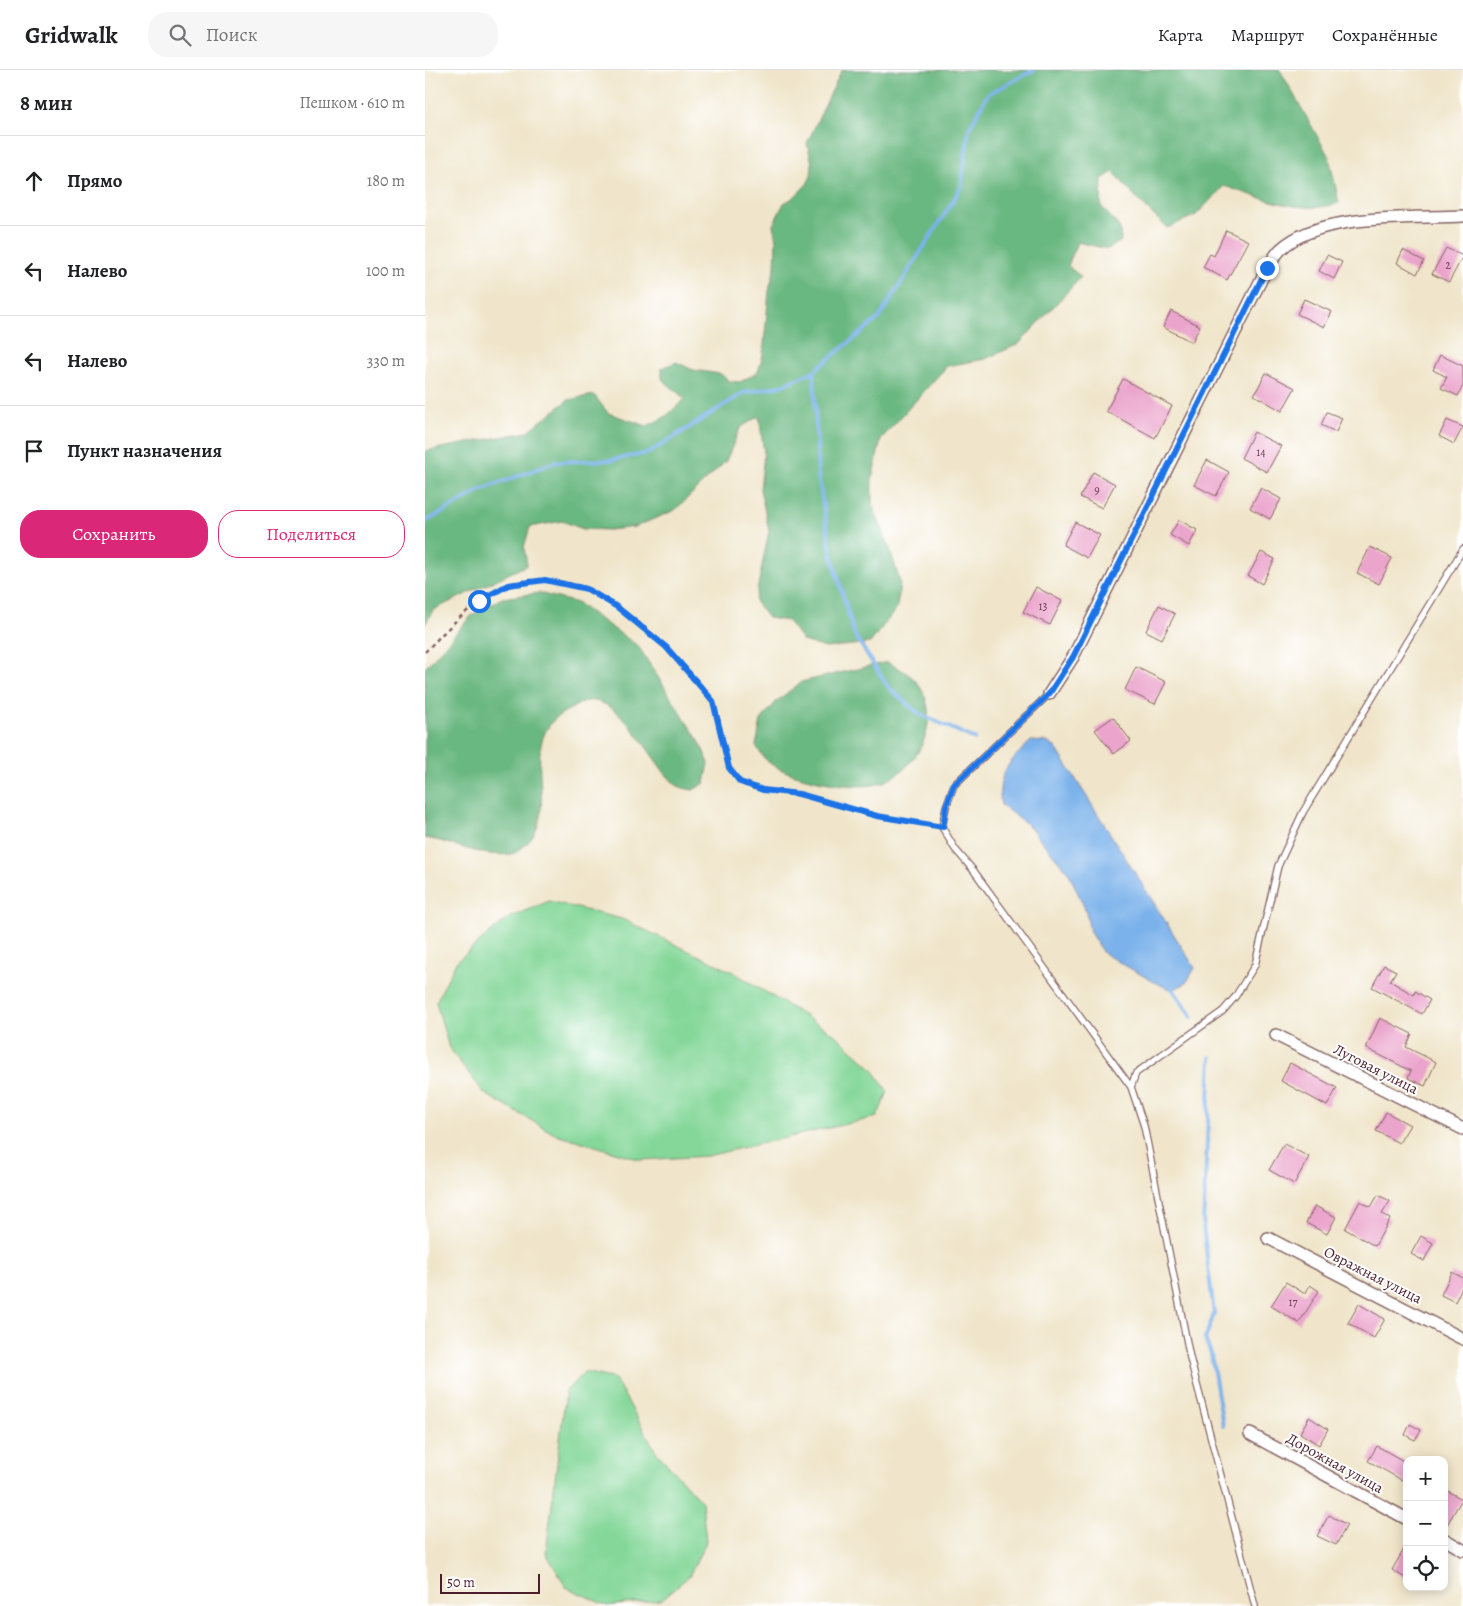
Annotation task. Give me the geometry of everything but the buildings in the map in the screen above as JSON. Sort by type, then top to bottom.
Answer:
[{"type":"street","points":[[1049,694],[1073,657],[1267,268],[1281,250],[1299,237],[1326,227],[1362,221],[1463,216]]},
{"type":"street","name":"Луговая улица","points":[[1277,1035],[1463,1130]]},
{"type":"street","name":"Овражная улица","points":[[1268,1238],[1463,1338]]},
{"type":"street","name":"Дорожная улица","points":[[1250,1434],[1403,1517]]},
{"type":"street","points":[[1448,1541],[1463,1550]]},
{"type":"lane","points":[[1131,1087],[1137,1073],[1223,1011],[1255,965],[1278,866],[1303,812],[1463,549]]},
{"type":"lane","points":[[1049,694],[954,785],[946,806],[943,827],[955,848],[974,871],[1131,1087],[1144,1126],[1190,1358],[1255,1606]]},
{"type":"path","points":[[425,652],[445,630],[479,601],[508,585],[545,580],[587,589],[617,607],[666,647],[713,701],[729,768],[740,782],[763,790],[799,794],[877,816],[943,827]]},
{"type":"green space","points":[[842,70],[1280,70],[1329,157],[1339,203],[1311,207],[1296,206],[1266,200],[1224,186],[1196,215],[1167,228],[1113,172],[1102,179],[1101,206],[1120,228],[1121,241],[1108,249],[1077,242],[1068,266],[1081,277],[1019,344],[985,359],[947,366],[881,439],[872,479],[872,504],[889,546],[900,582],[897,608],[870,643],[826,648],[803,641],[788,621],[768,618],[755,601],[769,531],[760,489],[764,453],[759,416],[740,428],[726,461],[675,510],[635,527],[609,530],[583,529],[562,521],[530,527],[524,547],[527,565],[433,610],[425,625],[425,451],[527,432],[568,400],[594,395],[608,413],[647,426],[665,417],[685,399],[662,379],[662,368],[676,362],[693,370],[721,374],[729,381],[740,382],[758,372],[763,355],[769,291],[775,267],[776,240],[773,225],[784,203],[793,198],[807,184],[811,176],[812,163],[807,143]]},
{"type":"green space","points":[[539,593],[577,603],[638,646],[699,741],[709,763],[705,783],[693,790],[675,784],[625,720],[613,709],[600,702],[585,701],[552,722],[543,738],[540,756],[541,814],[535,832],[523,847],[512,854],[488,854],[425,838],[425,668],[471,616],[502,598]]},
{"type":"green space","points":[[887,662],[913,678],[923,692],[928,707],[925,738],[918,752],[896,776],[881,783],[870,785],[856,786],[822,782],[789,773],[776,767],[767,761],[756,746],[761,720],[777,701],[801,682]]},
{"type":"green space","points":[[549,901],[622,919],[733,972],[834,1034],[872,1068],[888,1092],[877,1117],[707,1156],[641,1160],[553,1133],[485,1094],[449,1048],[436,1002],[456,962],[507,919]]},
{"type":"green space","points":[[584,1372],[615,1379],[657,1453],[702,1502],[706,1542],[689,1576],[661,1600],[607,1606],[566,1587],[546,1553],[566,1391]]},
{"type":"water","points":[[1031,741],[1047,742],[1056,748],[1195,968],[1186,983],[1173,990],[1156,983],[1103,953],[1090,932],[1086,911],[1069,873],[1029,826],[1001,805],[1001,785],[1006,769]]},
{"type":"waterway","points":[[425,522],[481,490],[555,462],[611,460],[649,453],[743,393],[781,386],[814,371],[879,318],[961,188],[969,129],[988,94],[1034,70]]},
{"type":"waterway","points":[[814,371],[818,475],[832,556],[854,634],[888,687],[918,713],[975,739]]},
{"type":"waterway","points":[[1172,988],[1192,1017]]},
{"type":"waterway","points":[[1211,1057],[1203,1225],[1214,1314],[1205,1339],[1211,1354],[1223,1426]]},
{"type":"route","points":[[479,601],[508,585],[545,580],[587,589],[617,607],[666,647],[713,701],[729,768],[740,782],[763,790],[799,794],[877,816],[943,827],[946,806],[954,785],[1049,694],[1073,657],[1267,268]]}]
